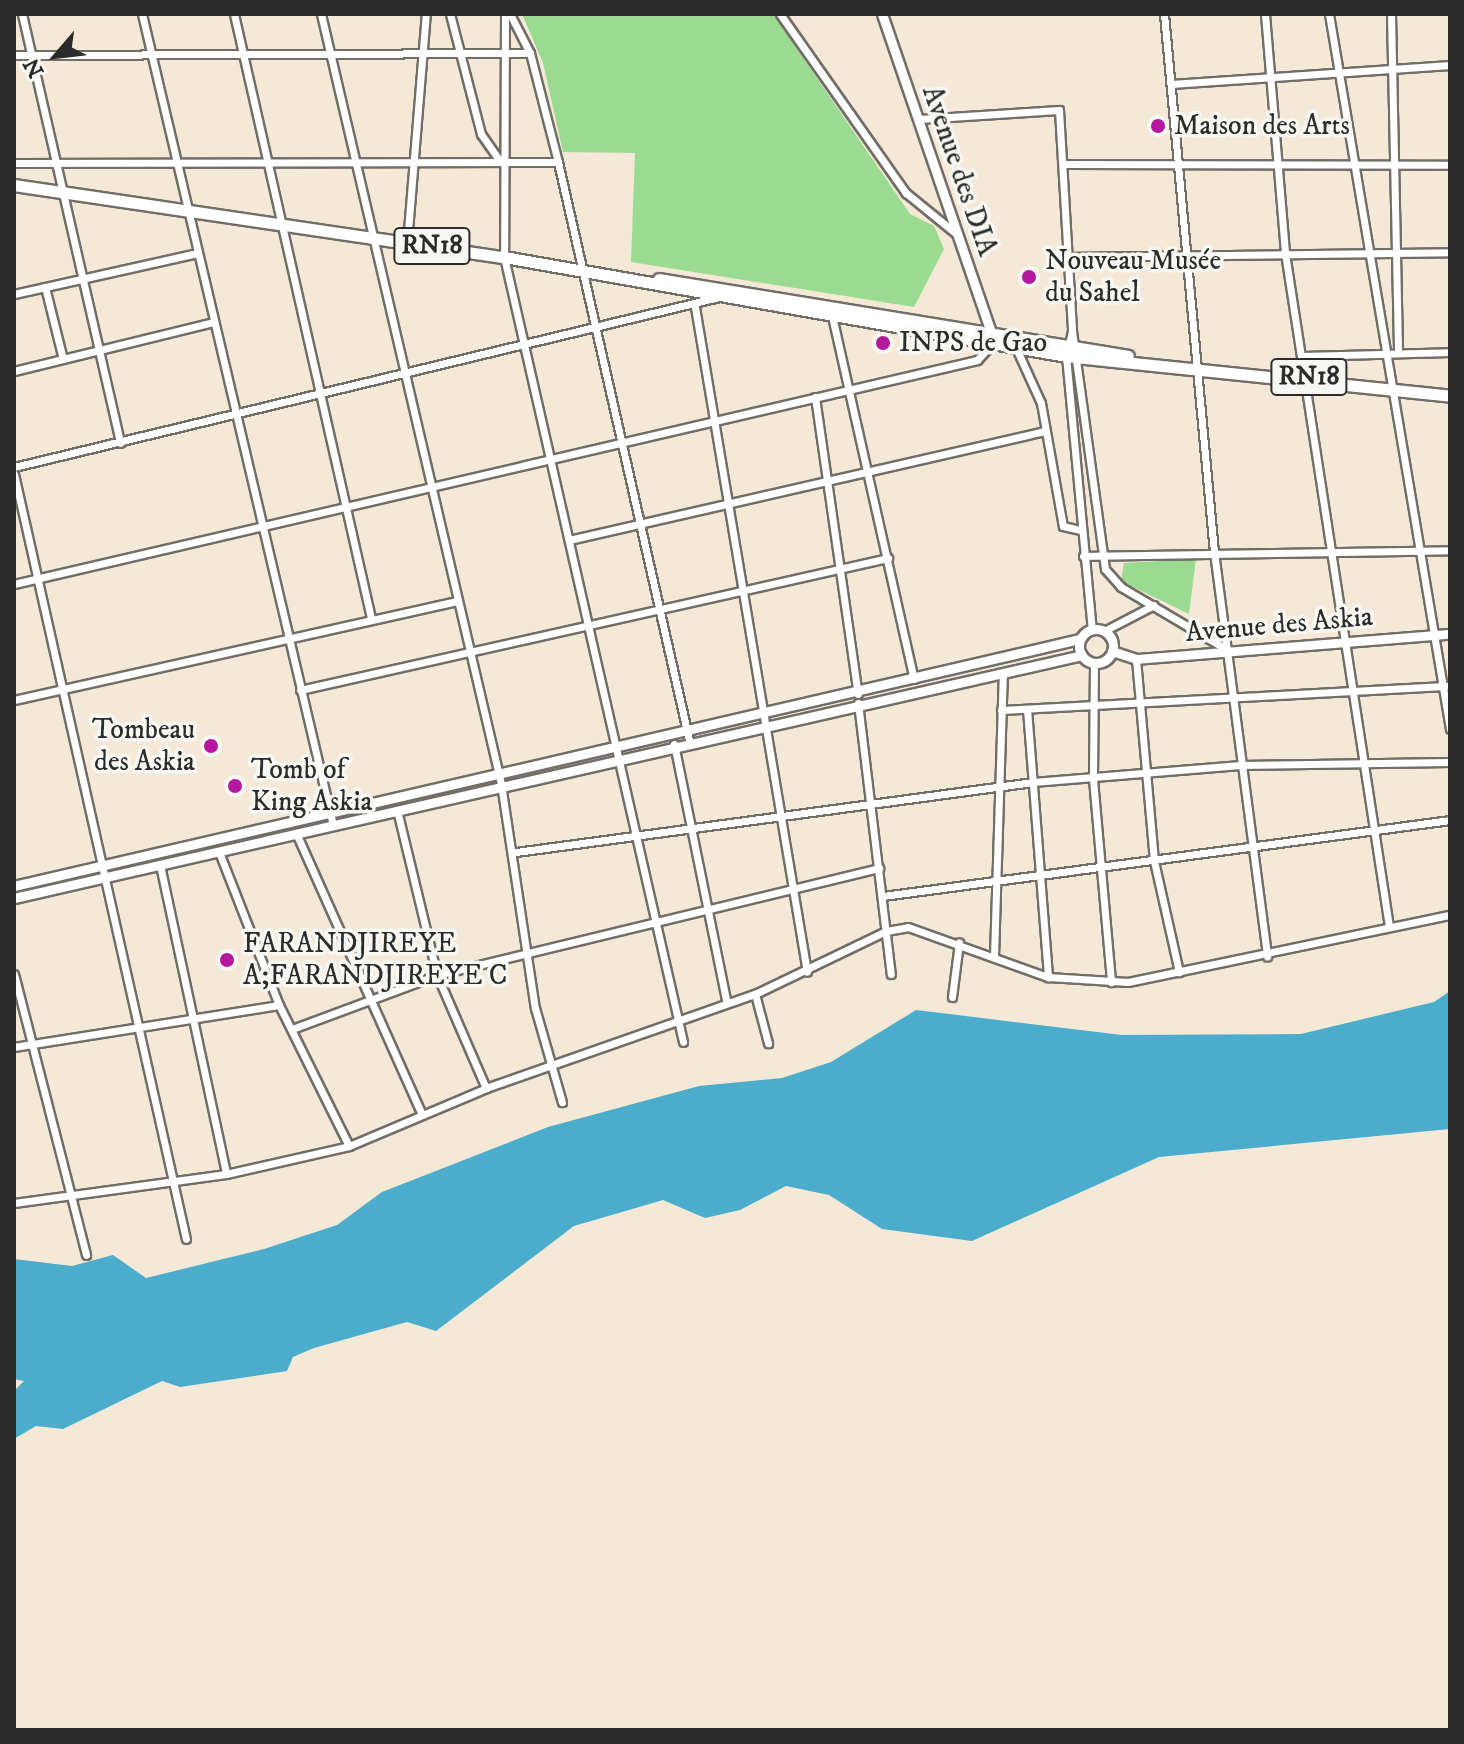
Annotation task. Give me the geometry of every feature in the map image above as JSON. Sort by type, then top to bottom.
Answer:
[{"type":"main road","name":"RN18","points":[[14,185],[504,257],[849,319],[993,337],[1016,348],[1071,351]]},
{"type":"main road","name":"RN18","points":[[579,271],[1071,351],[1450,396]]},
{"type":"street","points":[[22,14],[120,443]]},
{"type":"street","points":[[142,14],[286,637],[333,825]]},
{"type":"street","points":[[234,14],[316,397],[371,618]]},
{"type":"street","points":[[321,14],[402,378],[516,852],[535,1008],[562,1102]]},
{"type":"street","points":[[407,243],[426,14]]},
{"type":"street","points":[[450,14],[481,134],[500,161]]},
{"type":"street","points":[[507,14],[530,53],[558,162],[579,271],[688,736]]},
{"type":"street","points":[[507,14],[501,57],[500,161],[504,257],[588,624],[621,752],[637,840],[682,1016],[683,1042]]},
{"type":"street","points":[[780,14],[906,193],[954,232]]},
{"type":"street","name":"Avenue des DIA","points":[[882,14],[954,232],[993,337]]},
{"type":"street","points":[[1164,14],[1214,552],[1250,847],[1267,957]]},
{"type":"street","points":[[1265,14],[1273,77],[1275,161],[1285,253],[1389,926]]},
{"type":"street","points":[[1329,14],[1450,729]]},
{"type":"street","points":[[1391,14],[1392,251],[1398,351]]},
{"type":"street","points":[[14,55],[150,53],[501,57],[530,53]]},
{"type":"street","points":[[1171,84],[1450,65]]},
{"type":"street","points":[[919,119],[1059,110],[1081,530],[1092,629]]},
{"type":"street","points":[[14,163],[175,160],[558,162]]},
{"type":"street","points":[[1064,164],[1275,161],[1450,165]]},
{"type":"street","points":[[1068,257],[1285,253],[1368,248],[1450,252]]},
{"type":"street","points":[[14,294],[197,253]]},
{"type":"street","points":[[45,287],[63,359]]},
{"type":"street","points":[[14,467],[595,333],[695,307],[720,296]]},
{"type":"street","points":[[695,307],[785,820],[807,972]]},
{"type":"street","points":[[832,316],[915,681]]},
{"type":"street","points":[[14,371],[214,322]]},
{"type":"street","points":[[14,584],[343,505],[977,360],[993,337]]},
{"type":"street","points":[[1016,348],[1036,388],[1063,526],[1081,530]]},
{"type":"street","points":[[1071,351],[1099,557],[1121,587],[1226,649]]},
{"type":"street","points":[[1302,356],[1384,351],[1450,352]]},
{"type":"street","points":[[815,397],[830,477],[891,974]]},
{"type":"street","points":[[569,540],[830,477],[1044,431]]},
{"type":"street","points":[[14,474],[142,1026],[186,1239]]},
{"type":"street","points":[[1083,556],[1332,549],[1450,550]]},
{"type":"street","points":[[300,690],[742,588],[888,558]]},
{"type":"street","points":[[14,700],[457,601]]},
{"type":"street","points":[[14,898],[330,813],[500,780],[858,698],[1080,639],[1092,629],[1104,631],[1154,605]]},
{"type":"street","points":[[1094,663],[1112,651],[1104,631]]},
{"type":"street","name":"Avenue des Askia","points":[[1112,651],[1136,659],[1226,649],[1450,634]]},
{"type":"street","points":[[1080,639],[1082,655]]},
{"type":"street","points":[[858,698],[1003,673],[1082,655],[1094,663]]},
{"type":"street","points":[[1136,659],[1154,861],[1179,972]]},
{"type":"street","points":[[1094,663],[1090,708],[1093,779],[1111,982]]},
{"type":"street","points":[[994,956],[1003,673]]},
{"type":"street","points":[[1001,710],[1138,706],[1445,687]]},
{"type":"street","points":[[1027,709],[1048,977]]},
{"type":"street","points":[[621,752],[674,744],[688,736]]},
{"type":"street","points":[[674,744],[703,914],[726,1000]]},
{"type":"street","points":[[516,852],[691,834],[1033,782],[1240,765],[1450,762]]},
{"type":"street","points":[[14,886],[160,865],[397,810],[500,780]]},
{"type":"street","points":[[397,810],[437,975],[486,1088]]},
{"type":"street","points":[[883,896],[1450,820]]},
{"type":"street","points":[[296,833],[370,1006],[421,1113]]},
{"type":"street","points":[[219,852],[279,1005],[349,1146]]},
{"type":"street","points":[[160,865],[196,1017],[226,1174]]},
{"type":"street","points":[[292,1029],[370,1006],[437,975],[531,957],[657,920],[703,914],[879,868]]},
{"type":"street","points":[[14,1203],[226,1174],[349,1146],[486,1088],[726,1000],[755,994],[807,972],[886,931],[908,927],[959,942],[1048,977],[1111,982],[1267,957],[1389,926],[1450,915]]},
{"type":"street","points":[[952,997],[959,942]]},
{"type":"street","points":[[14,974],[86,1255]]},
{"type":"street","points":[[755,994],[768,1043]]},
{"type":"street","points":[[14,1047],[279,1005]]},
{"type":"green space","points":[[522,14],[773,14],[910,214],[934,226],[944,249],[914,307],[631,262],[635,153],[563,152],[543,63]]},
{"type":"green space","points":[[1196,559],[1189,614],[1121,581],[1124,563]]},
{"type":"water","points":[[1450,991],[1450,1129],[1159,1157],[972,1241],[882,1229],[829,1195],[786,1186],[740,1210],[705,1218],[663,1200],[574,1226],[436,1331],[407,1322],[314,1348],[293,1357],[287,1371],[180,1387],[162,1381],[63,1429],[36,1426],[14,1439],[14,1391],[24,1381],[14,1379],[14,1259],[72,1266],[113,1255],[146,1278],[264,1249],[337,1225],[382,1192],[548,1127],[699,1086],[782,1078],[831,1062],[916,1010],[1122,1035],[1301,1034],[1434,1002]]},
{"type":"place","name":"Maison des Arts","points":[[1158,126]]},
{"type":"place","name":"Nouveau Musée du Sahel","points":[[1029,277]]},
{"type":"place","name":"INPS de Gao","points":[[883,343]]},
{"type":"place","name":"Tombeau des Askia","points":[[211,746]]},
{"type":"place","name":"Tomb of King Askia","points":[[235,786]]},
{"type":"place","name":"FARANDJIREYE A;FARANDJIREYE C","points":[[227,960]]}]
